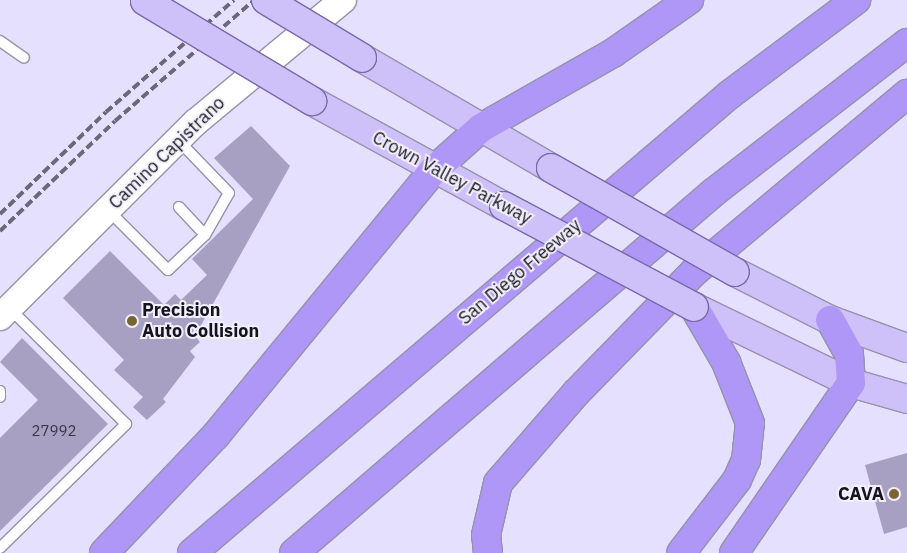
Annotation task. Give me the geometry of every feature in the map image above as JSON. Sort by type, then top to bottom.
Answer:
[{"type":"highway","points":[[104,553],[216,435],[434,170],[480,128],[613,53],[689,0]]},
{"type":"highway","name":"San Diego Freeway","points":[[192,553],[729,94],[856,0]]},
{"type":"highway","points":[[294,553],[714,192],[907,43]]},
{"type":"highway","points":[[488,553],[486,535],[498,483],[576,393],[694,272],[907,94]]},
{"type":"highway","points":[[681,553],[736,480],[746,460],[750,423],[726,362],[694,307]]},
{"type":"highway","points":[[734,553],[851,383],[849,354],[830,320]]},
{"type":"main road","points":[[266,0],[480,128],[735,272],[830,320],[907,348]]},
{"type":"main road","name":"Crown Valley Parkway","points":[[144,1],[312,101],[434,170],[694,307],[851,383],[907,399]]},
{"type":"street","name":"Camino Capistrano","points":[[4,313],[178,140],[343,0]]},
{"type":"lane","points":[[0,41],[24,58]]},
{"type":"lane","points":[[108,210],[168,270],[206,235],[229,193],[178,140]]},
{"type":"lane","points":[[179,207],[206,235]]},
{"type":"lane","points":[[0,548],[126,424],[4,313]]},
{"type":"lane","points":[[0,392],[0,397]]},
{"type":"building","points":[[251,126],[290,166],[195,336],[200,342],[190,351],[195,357],[163,399],[166,402],[147,420],[133,407],[143,397],[114,370],[124,360],[63,298],[110,251],[164,305],[175,294],[181,300],[207,275],[192,259],[253,199],[214,158]]},
{"type":"building","points":[[22,338],[108,424],[0,531],[0,438],[38,400],[0,362]]},
{"type":"building","points":[[907,453],[907,527],[884,534],[865,465]]},
{"type":"railway","points":[[0,214],[106,112],[234,0]]},
{"type":"railway","points":[[0,231],[115,121],[254,0]]},
{"type":"place","name":"Precision Auto Collision","points":[[132,321]]},
{"type":"place","name":"CAVA","points":[[894,494]]}]
